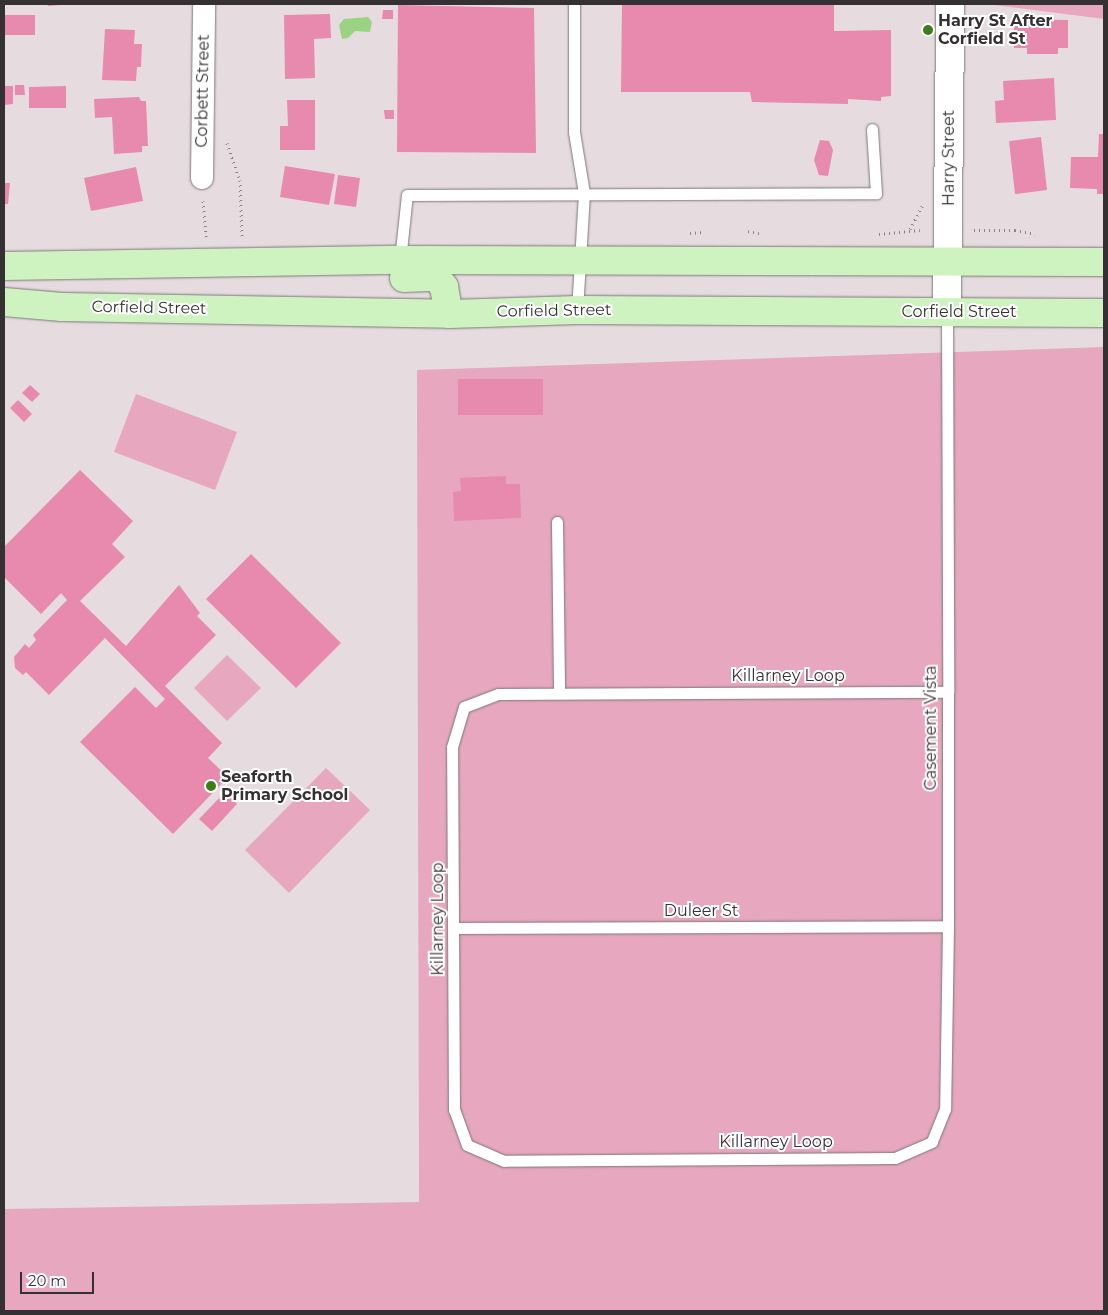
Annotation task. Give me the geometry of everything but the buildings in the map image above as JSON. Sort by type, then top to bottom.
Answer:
[{"type":"main road","points":[[4,266],[400,260],[1104,262]]},
{"type":"main road","points":[[293,263],[318,281],[436,277],[444,287],[449,314]]},
{"type":"main road","name":"Corfield Street","points":[[4,302],[62,307],[449,314],[577,310],[1104,313]]},
{"type":"street","name":"Corbett Street","points":[[202,178],[204,4]]},
{"type":"street","name":"Harry Street","points":[[947,312],[950,4]]},
{"type":"lane","points":[[574,4],[574,132],[584,193],[577,310]]},
{"type":"lane","points":[[400,260],[407,195],[876,193],[872,129]]},
{"type":"lane","name":"Casement Vista","points":[[932,1142],[945,1109],[948,926],[947,312]]},
{"type":"lane","points":[[557,522],[558,692]]},
{"type":"lane","name":"Killarney Loop","points":[[932,1142],[894,1158],[504,1161],[467,1145],[454,1110],[455,928],[452,748],[464,707],[498,694],[558,692],[948,692]]},
{"type":"lane","name":"Duleer St","points":[[455,928],[948,926]]},
{"type":"path","points":[[227,141],[240,180],[243,240]]},
{"type":"shaded area","points":[[986,4],[1104,4],[1104,19]]},
{"type":"shaded area","points":[[368,17],[372,22],[370,32],[355,31],[348,38],[342,39],[339,25],[344,19]]},
{"type":"shaded area","points":[[1104,347],[1104,1311],[4,1311],[4,1209],[419,1202],[417,370]]},
{"type":"shaded area","points":[[136,394],[237,432],[215,490],[114,452]]},
{"type":"shaded area","points":[[227,655],[261,688],[227,721],[194,688]]},
{"type":"shaded area","points":[[326,768],[370,810],[289,893],[245,850]]},
{"type":"place","name":"Harry St After Corfield St","points":[[928,30]]},
{"type":"place","name":"Seaforth Primary School","points":[[211,786]]}]
